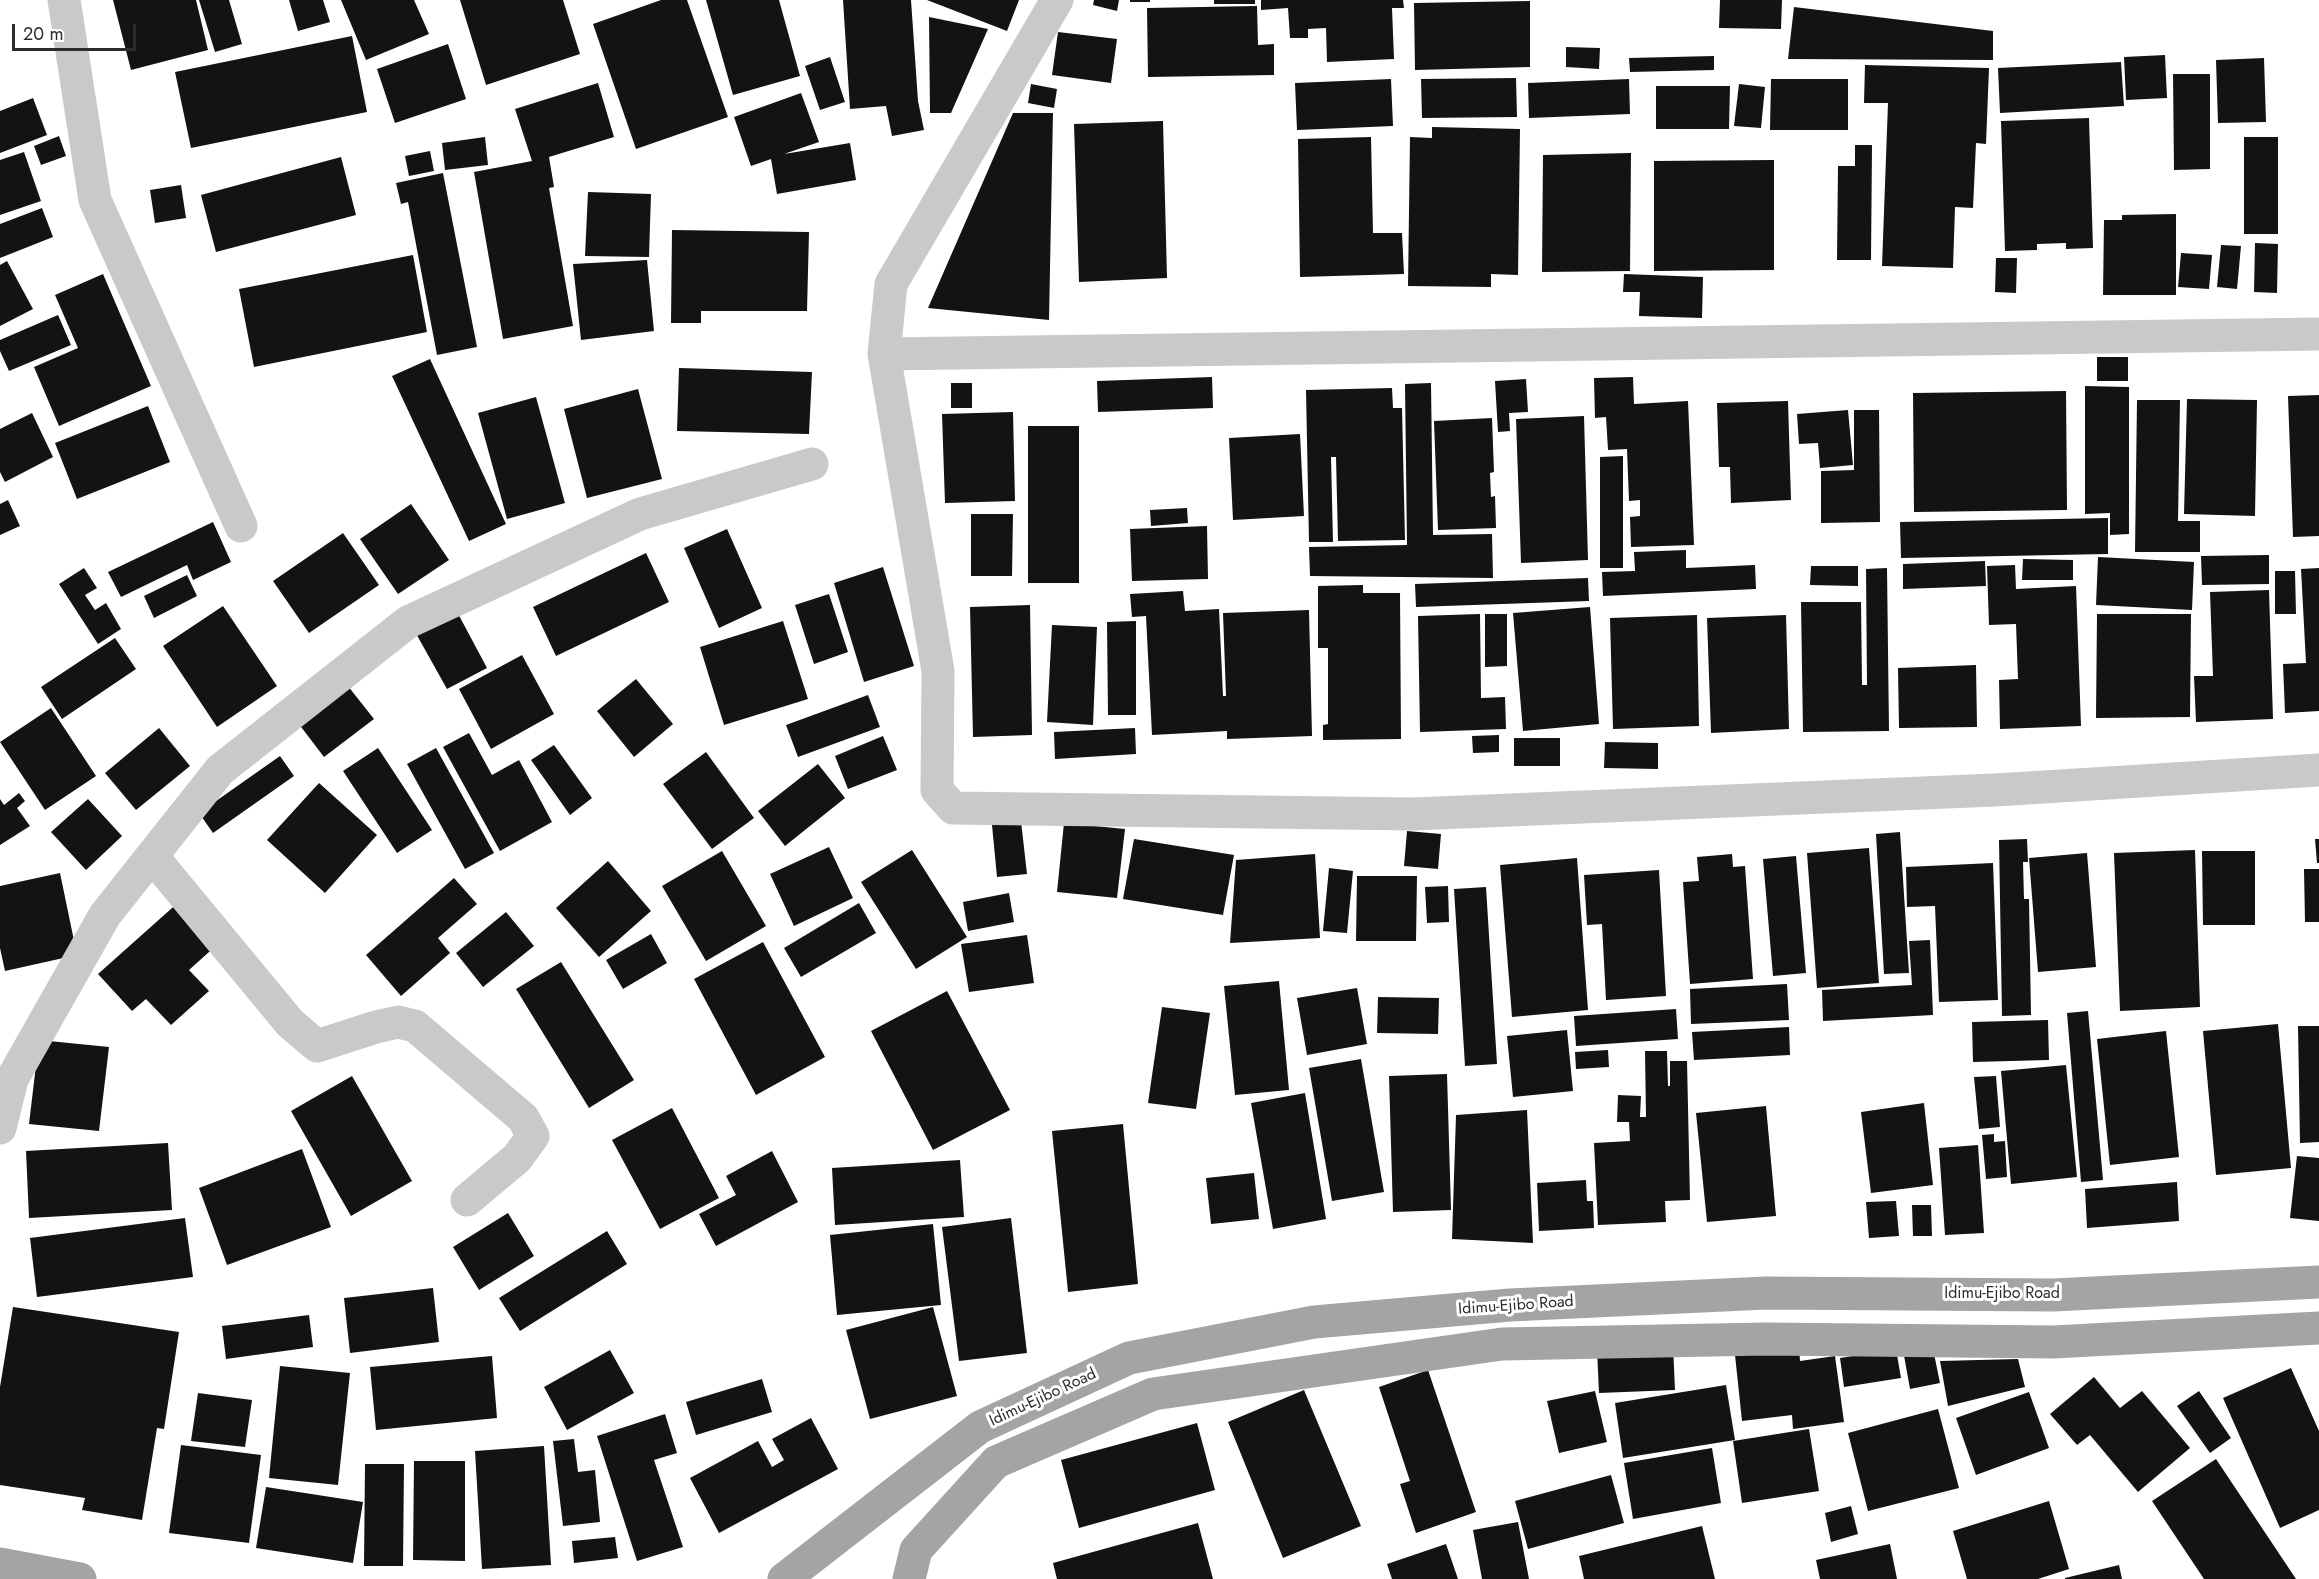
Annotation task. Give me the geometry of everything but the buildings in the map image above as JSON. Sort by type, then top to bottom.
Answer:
[{"type":"main road","name":"Idimu-Ejibo Road","points":[[784,1579],[980,1427],[1128,1358],[1314,1322],[1510,1305],[1742,1294],[2053,1295],[2319,1282]]},
{"type":"main road","points":[[909,1579],[916,1550],[996,1462],[1153,1394],[1502,1344],[1766,1339],[2053,1342],[2319,1328]]},
{"type":"main road","points":[[0,1564],[80,1579]]},
{"type":"street","points":[[64,0],[95,200],[241,526]]},
{"type":"street","points":[[1057,0],[891,284],[884,354],[938,671],[937,790],[953,807],[1413,813],[1995,790],[2319,770]]},
{"type":"street","points":[[884,354],[2319,333]]},
{"type":"street","points":[[0,1128],[6,1068],[105,915],[220,770],[408,622],[640,514],[812,464]]},
{"type":"street","points":[[152,856],[290,1023],[317,1046],[387,1024],[398,1022],[415,1026],[524,1118],[533,1136],[517,1158],[467,1200]]}]
